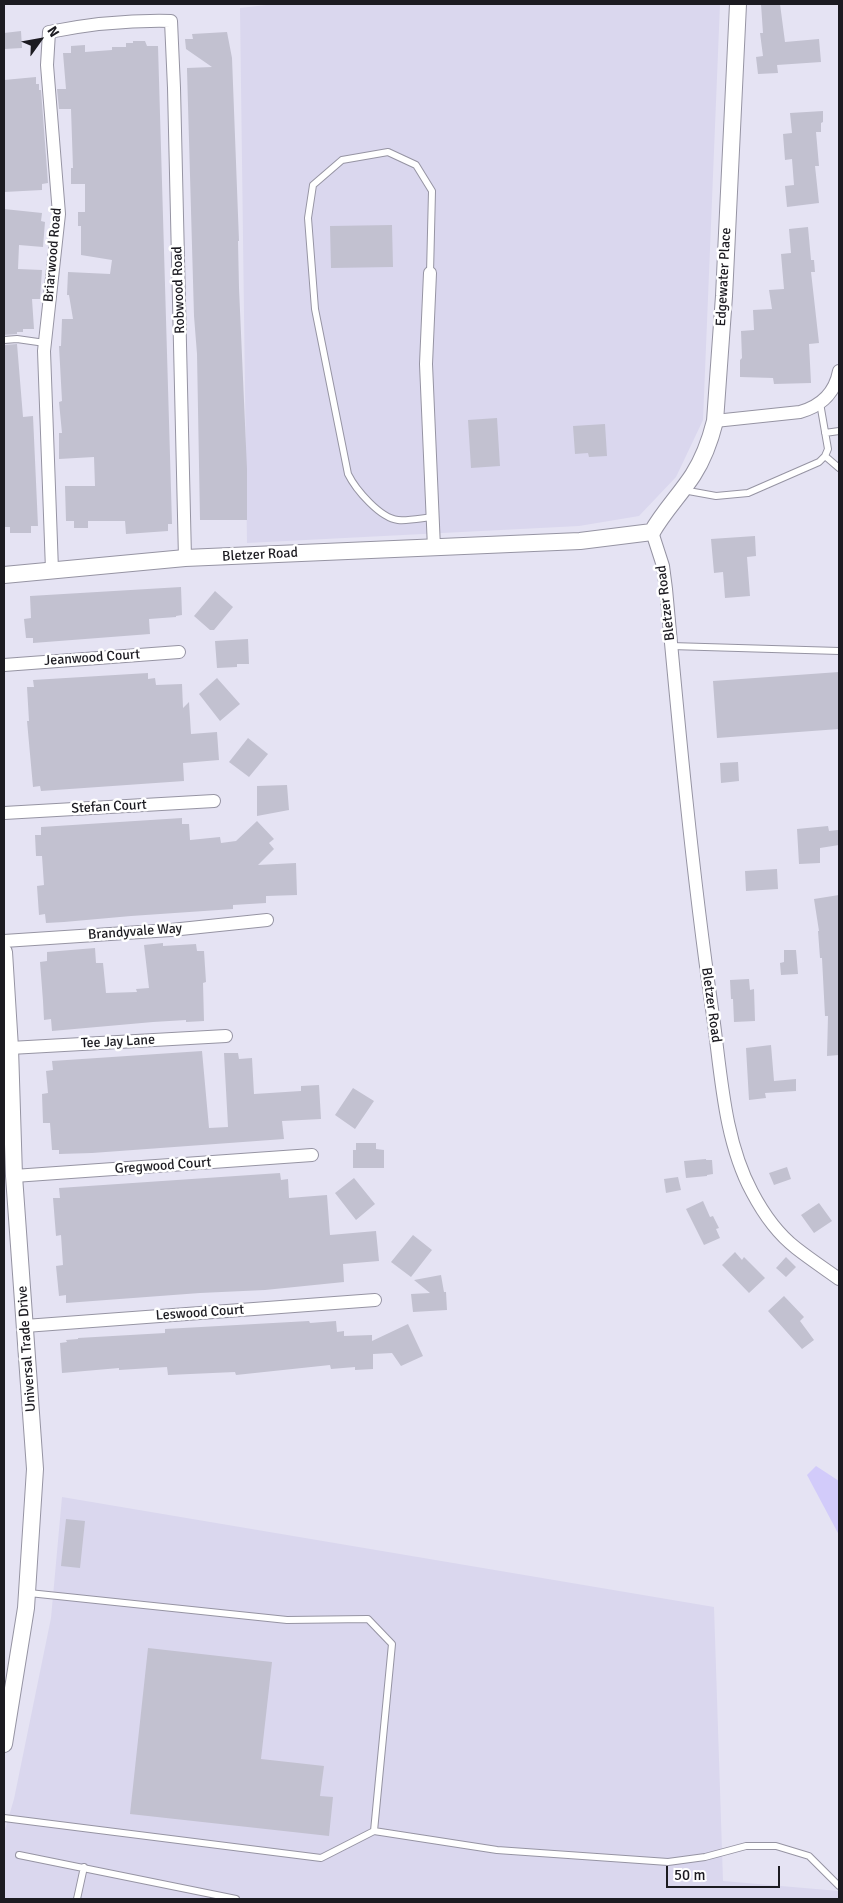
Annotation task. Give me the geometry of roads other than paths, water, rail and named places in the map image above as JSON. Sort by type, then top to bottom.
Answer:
[{"type":"street","name":"Edgewater Place","points":[[652,532],[661,516],[692,476],[705,454],[715,422],[724,296],[738,4]]},
{"type":"street","name":"Briarwood Road","points":[[52,570],[45,414],[45,343],[59,214],[47,65],[49,32],[82,25],[137,20],[171,21]]},
{"type":"street","name":"Robwood Road","points":[[171,21],[185,558]]},
{"type":"street","points":[[430,273],[426,364],[434,548]]},
{"type":"street","points":[[715,422],[811,409],[828,396],[839,372]]},
{"type":"street","name":"Bletzer Road","points":[[4,575],[185,558],[580,541],[652,532],[662,566],[685,801],[731,1136],[741,1167],[764,1214],[796,1248],[839,1279]]},
{"type":"street","name":"Jeanwood Court","points":[[4,665],[180,652]]},
{"type":"street","name":"Stefan Court","points":[[4,813],[214,801]]},
{"type":"street","name":"Brandyvale Way","points":[[4,941],[172,930],[267,920]]},
{"type":"street","name":"Universal Trade Drive","points":[[4,952],[10,1048],[14,1176],[35,1469],[27,1593],[4,1744]]},
{"type":"street","name":"Tee Jay Lane","points":[[10,1048],[226,1036]]},
{"type":"street","name":"Gregwood Court","points":[[14,1176],[312,1155]]},
{"type":"street","name":"Leswood Court","points":[[25,1326],[375,1300]]},
{"type":"lane","points":[[430,273],[432,191],[416,165],[388,152],[342,160],[313,184],[308,218],[315,309],[348,474],[355,487],[385,516],[398,520],[433,517]]},
{"type":"lane","points":[[4,340],[17,339],[45,343]]},
{"type":"lane","points":[[682,489],[716,496],[748,493],[819,462],[828,450],[820,403]]},
{"type":"lane","points":[[825,433],[839,431]]},
{"type":"lane","points":[[825,456],[839,468]]},
{"type":"lane","points":[[671,646],[839,651]]},
{"type":"lane","points":[[27,1593],[287,1620],[368,1619],[392,1644],[374,1830]]},
{"type":"lane","points":[[4,1818],[321,1858],[374,1830],[497,1850],[668,1862],[705,1857],[746,1846],[776,1846],[809,1856],[839,1886]]},
{"type":"lane","points":[[19,1855],[236,1899]]},
{"type":"lane","points":[[77,1899],[84,1867]]}]
